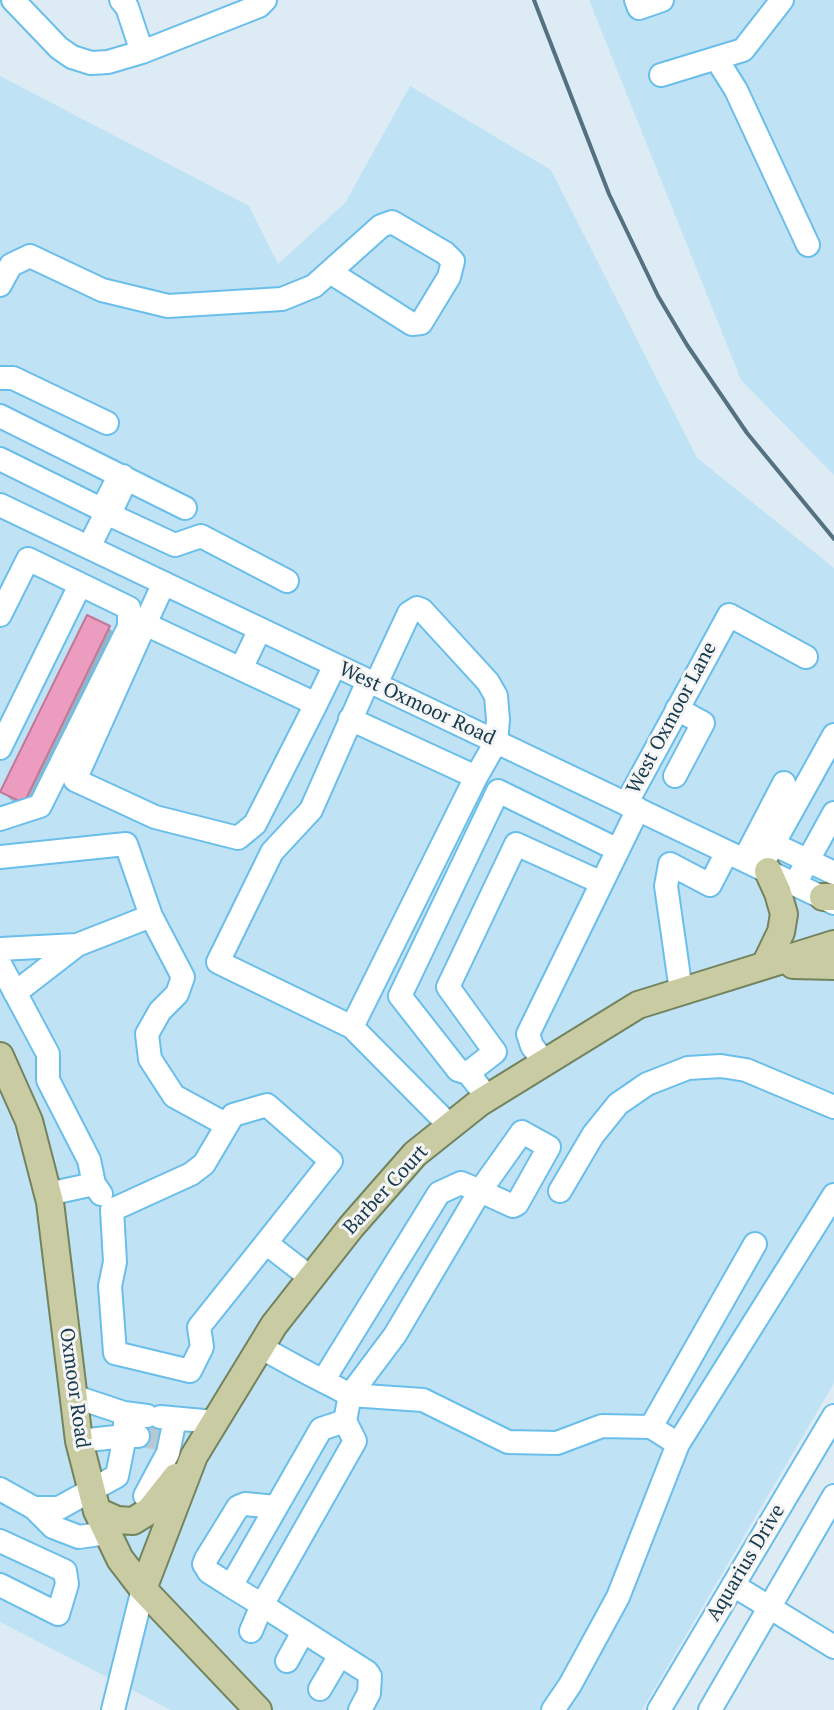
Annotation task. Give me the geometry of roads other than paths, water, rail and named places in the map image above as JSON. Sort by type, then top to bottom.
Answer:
[{"type":"main road","points":[[750,863],[778,893],[784,914],[781,932],[765,965],[834,966]]},
{"type":"main road","name":"Barber Court","points":[[143,1589],[156,1439],[215,1422],[260,1347],[311,1278],[415,1154],[488,1098],[638,1005],[834,944]]},
{"type":"main road","name":"Oxmoor Road","points":[[0,1056],[29,1121],[48,1194],[79,1441],[99,1511],[120,1559],[143,1589],[258,1710]]},
{"type":"main road","points":[[99,1511],[117,1520],[133,1521],[154,1505],[156,1439]]},
{"type":"street","points":[[13,0],[59,48],[72,57],[91,63],[108,62],[142,52],[259,6],[265,0]]},
{"type":"street","points":[[636,0],[639,8],[662,0]]},
{"type":"street","points":[[661,75],[743,50],[782,0]]},
{"type":"street","points":[[130,2],[142,52]]},
{"type":"street","points":[[716,58],[736,90],[808,245]]},
{"type":"street","points":[[0,285],[11,265],[30,256],[102,290],[168,306],[282,299],[314,286],[381,226],[392,222],[445,253],[453,261],[449,277],[421,323],[412,324],[330,272]]},
{"type":"street","points":[[7,378],[107,423]]},
{"type":"street","points":[[0,416],[185,508]]},
{"type":"street","points":[[0,459],[175,545],[201,536],[287,581]]},
{"type":"street","points":[[89,547],[103,509],[114,505],[123,486],[123,476]]},
{"type":"street","name":"West Oxmoor Road","points":[[0,505],[795,884],[832,889]]},
{"type":"street","points":[[0,615],[28,559],[129,608],[129,627],[40,806],[0,819]]},
{"type":"street","points":[[164,583],[75,780],[155,817],[238,838],[255,824],[335,665]]},
{"type":"street","points":[[0,748],[80,585]]},
{"type":"street","points":[[352,1027],[496,742],[496,696],[488,682],[417,608],[409,613],[350,719],[311,810],[272,852],[218,962],[352,1027],[450,1126]]},
{"type":"street","name":"West Oxmoor Lane","points":[[545,1063],[532,1046],[528,1034],[618,850],[648,762],[729,615],[806,657]]},
{"type":"street","points":[[145,624],[316,704]]},
{"type":"street","points":[[241,669],[260,629]]},
{"type":"street","points":[[648,762],[684,780],[703,723],[677,709]]},
{"type":"street","points":[[350,719],[476,777]]},
{"type":"street","points":[[681,991],[666,886],[670,864],[710,885],[750,863],[773,844],[834,735]]},
{"type":"street","points":[[750,863],[784,783]]},
{"type":"street","points":[[488,1098],[468,1073],[458,1070],[400,996],[498,791],[618,850]]},
{"type":"street","points":[[795,884],[834,813]]},
{"type":"street","points":[[0,857],[126,844],[151,916],[183,977],[177,994],[160,1011],[147,1034],[150,1059],[174,1096],[227,1125]]},
{"type":"street","points":[[468,1073],[495,1052],[448,987],[516,844],[602,883]]},
{"type":"street","points":[[773,844],[808,860],[832,889]]},
{"type":"street","points":[[15,993],[77,945],[151,916]]},
{"type":"street","points":[[0,949],[77,945]]},
{"type":"street","points":[[0,964],[48,1054],[48,1080],[89,1160],[94,1184],[112,1210],[115,1262],[110,1286],[115,1353],[190,1371],[202,1347],[199,1327],[331,1161],[267,1105],[233,1115],[204,1164],[191,1174],[112,1210]]},
{"type":"street","points":[[560,1191],[593,1135],[618,1104],[647,1084],[688,1068],[721,1066],[746,1070],[834,1107]]},
{"type":"street","points":[[251,1631],[262,1605],[355,1441],[345,1421],[350,1395],[408,1314],[480,1191],[461,1183],[439,1193],[323,1381]]},
{"type":"street","points":[[48,1194],[94,1184]]},
{"type":"street","points":[[553,1710],[618,1597],[678,1444],[834,1195]]},
{"type":"street","points":[[266,1243],[311,1278]]},
{"type":"street","points":[[651,1427],[755,1244]]},
{"type":"street","points":[[260,1347],[350,1395],[423,1400],[508,1442],[557,1443],[602,1426],[651,1427],[678,1444]]},
{"type":"street","points":[[73,1396],[156,1439]]},
{"type":"street","name":"Aquarius Drive","points":[[659,1710],[834,1416]]},
{"type":"street","points":[[231,1586],[321,1429],[345,1421]]},
{"type":"street","points":[[79,1441],[156,1439],[215,1422]]},
{"type":"street","points":[[0,1489],[34,1508],[53,1527],[79,1537],[99,1511],[117,1476],[156,1439]]},
{"type":"street","points":[[710,1710],[834,1496]]},
{"type":"street","points":[[276,1507],[245,1504],[238,1507],[204,1564],[209,1572],[367,1672],[370,1676],[369,1693],[360,1710]]},
{"type":"street","points":[[34,1508],[99,1511]]},
{"type":"street","points":[[0,1541],[65,1571],[67,1584],[58,1614],[0,1585]]},
{"type":"street","points":[[733,1585],[834,1647]]},
{"type":"street","points":[[113,1710],[143,1589]]},
{"type":"street","points":[[287,1661],[303,1632]]},
{"type":"street","points":[[320,1689],[340,1655]]},
{"type":"tunnel","points":[[138,1436],[162,1439]]},
{"type":"railway","points":[[534,0],[609,194],[658,296],[747,433],[834,539]]}]
